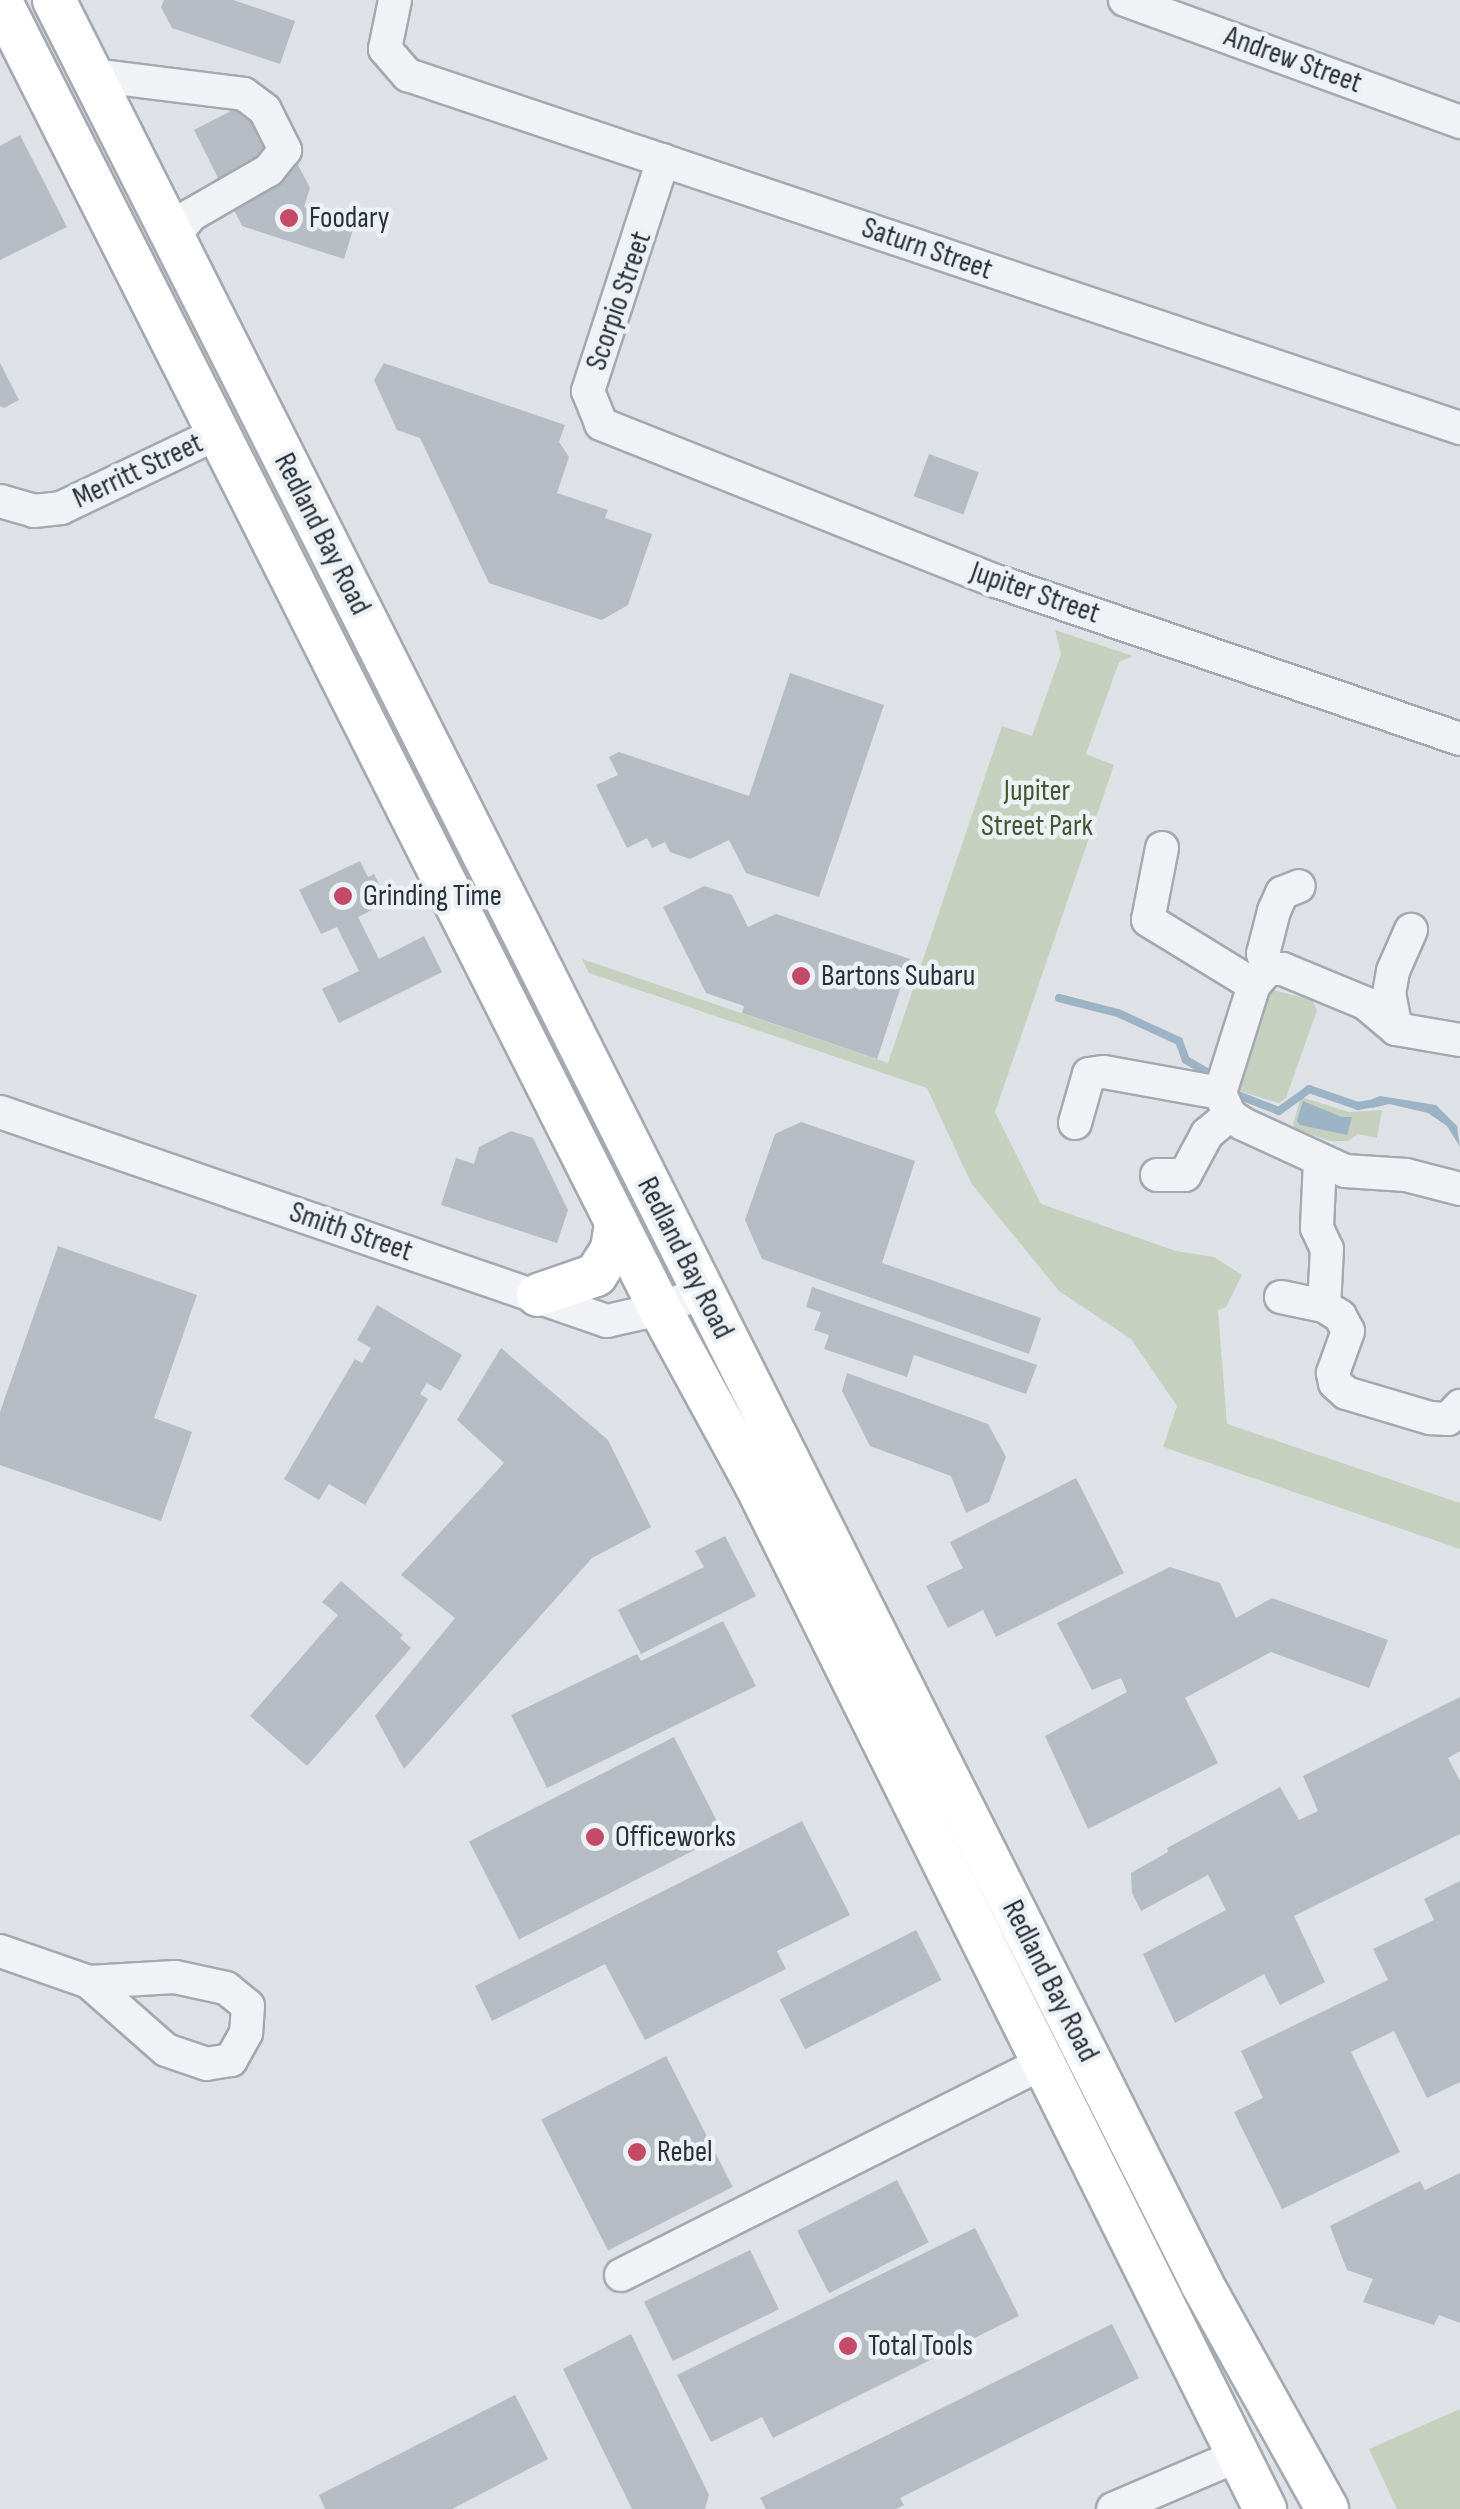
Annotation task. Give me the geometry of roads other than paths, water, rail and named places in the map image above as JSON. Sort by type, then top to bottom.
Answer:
[{"type":"main road","name":"Redland Bay Road","points":[[0,0],[660,1309],[1063,2053],[1202,2284],[1327,2509]]},
{"type":"main road","name":"Redland Bay Road","points":[[54,0],[702,1292],[1063,2053],[1265,2509]]},
{"type":"main road","points":[[538,1295],[596,1275],[612,1248],[616,1223]]},
{"type":"street","name":"Saturn Street","points":[[395,0],[385,49],[408,75],[1460,428]]},
{"type":"street","name":"Andrew Street","points":[[1125,0],[1180,9],[1460,122]]},
{"type":"street","points":[[92,76],[244,94],[265,110],[285,150],[269,170],[191,215],[174,238]]},
{"type":"street","name":"Scorpio Street","points":[[615,432],[601,424],[588,390],[663,160]]},
{"type":"street","name":"Jupiter Street","points":[[615,432],[996,581],[1460,739]]},
{"type":"street","name":"Merritt Street","points":[[0,502],[34,511],[60,508],[218,433]]},
{"type":"street","points":[[1162,848],[1148,920],[1261,977],[1284,969],[1351,997],[1396,1029],[1460,1040]]},
{"type":"street","points":[[1157,1175],[1185,1176],[1225,1104],[1261,977],[1274,911],[1282,893],[1299,886]]},
{"type":"street","points":[[1396,1029],[1390,994],[1392,971],[1411,930]]},
{"type":"street","points":[[1351,997],[1392,971]]},
{"type":"street","points":[[1074,1123],[1089,1074],[1104,1072],[1225,1104],[1345,1172],[1406,1175],[1460,1188]]},
{"type":"street","name":"Smith Street","points":[[0,1112],[608,1321],[660,1309],[702,1292]]},
{"type":"street","points":[[1320,1161],[1318,1228],[1327,1248],[1324,1306]]},
{"type":"street","points":[[1281,1297],[1324,1306],[1340,1316],[1348,1331],[1333,1373],[1335,1383],[1346,1393],[1430,1418],[1448,1419],[1459,1412]]},
{"type":"street","points":[[0,1951],[90,1982]]},
{"type":"street","points":[[621,2275],[1063,2053]]},
{"type":"street","points":[[1113,2509],[1239,2455]]},
{"type":"water","points":[[1380,1096],[1436,1105],[1457,1126],[1460,1147],[1447,1126],[1428,1113],[1389,1104],[1372,1108],[1372,1099]]},
{"type":"water","points":[[1303,1101],[1342,1117],[1352,1117],[1347,1135],[1300,1125],[1297,1121]]},
{"type":"waterway","points":[[1059,998],[1118,1013],[1179,1041],[1186,1060],[1207,1072]]},
{"type":"waterway","points":[[1235,1094],[1279,1111],[1309,1089],[1358,1106],[1380,1102]]},
{"type":"place","name":"Foodary","points":[[289,218]]},
{"type":"place","name":"Grinding Time","points":[[343,896]]},
{"type":"place","name":"Bartons Subaru","points":[[801,976]]},
{"type":"place","name":"Officeworks","points":[[595,1837]]},
{"type":"place","name":"Rebel","points":[[637,2152]]},
{"type":"place","name":"Total Tools","points":[[848,2346]]},
{"type":"park label","name":"Jupiter Street Park","points":[[1037,808]]}]
